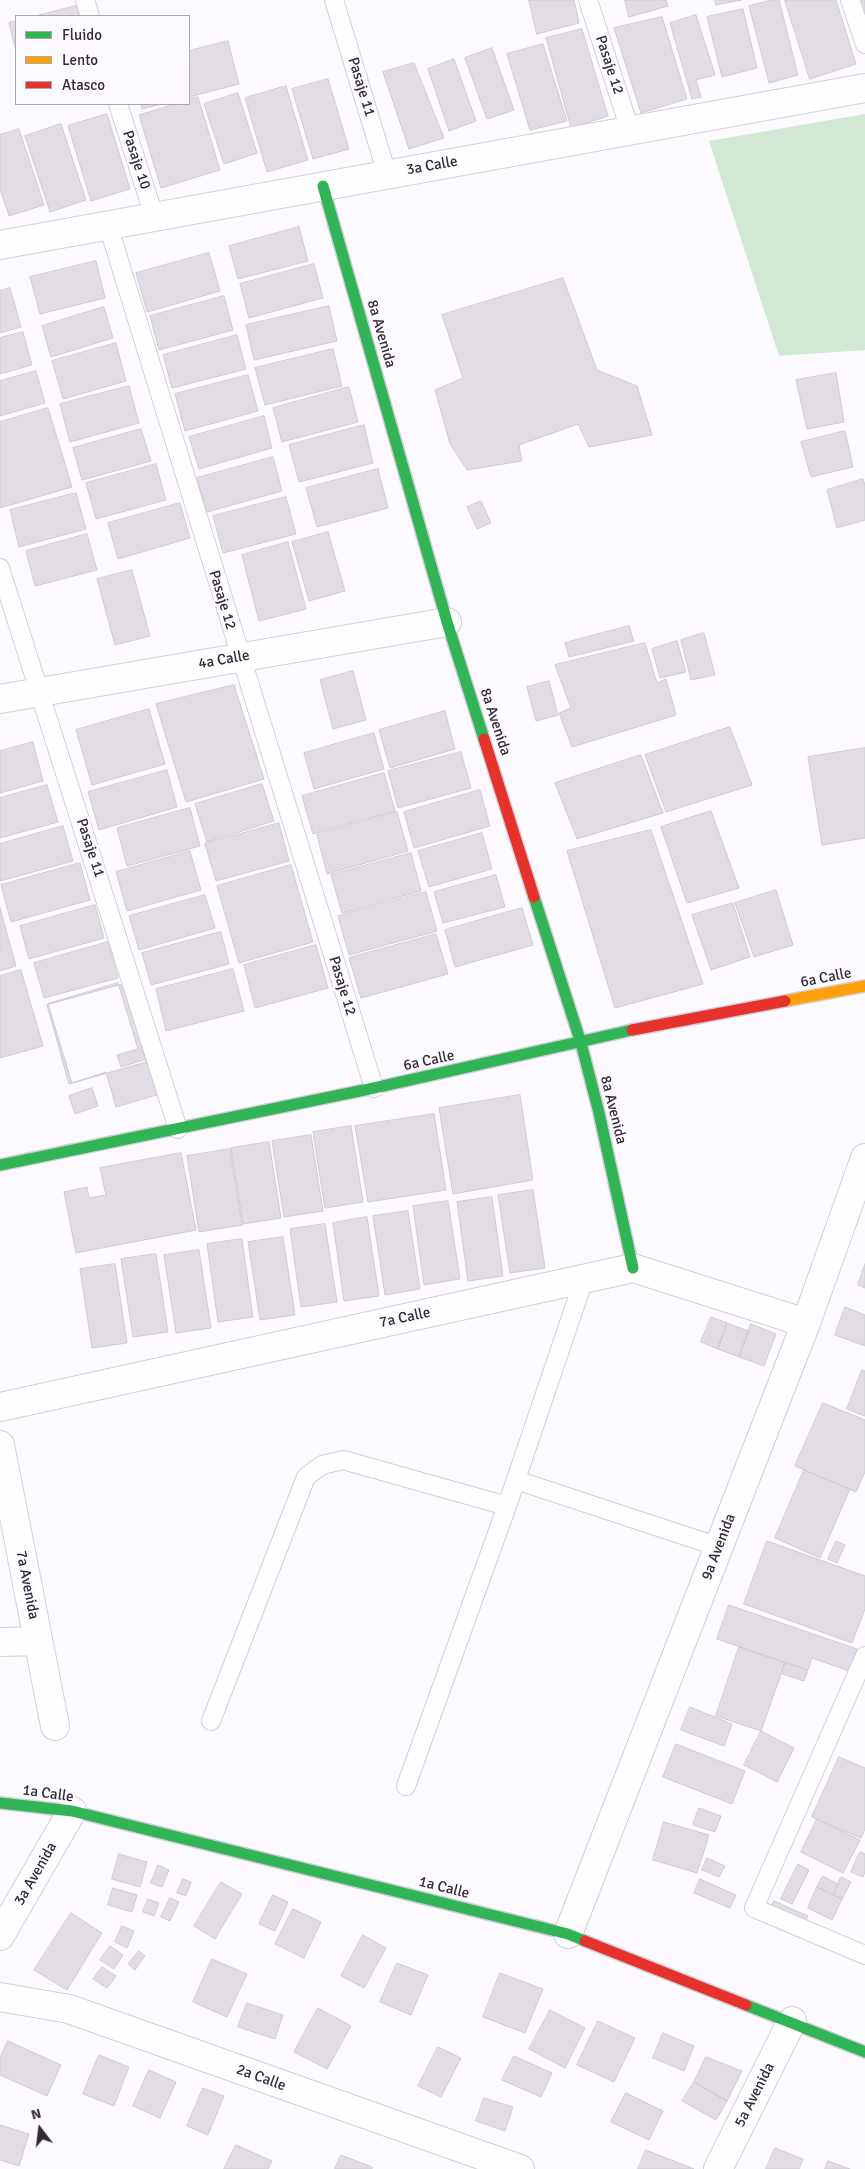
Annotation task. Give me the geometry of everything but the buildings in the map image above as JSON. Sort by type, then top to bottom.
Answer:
[{"type":"street","name":"3a Calle","points":[[0,244],[865,88]]},
{"type":"street","name":"8a Avenida","points":[[323,186],[447,622],[581,1043],[599,1113],[633,1268]]},
{"type":"street","name":"4a Calle","points":[[0,698],[447,622]]},
{"type":"street","name":"6a Calle","points":[[0,1165],[374,1088],[581,1043],[627,1031],[865,986]]},
{"type":"street","name":"9a Avenida","points":[[568,1934],[806,1323],[859,1193],[865,1158]]},
{"type":"street","name":"7a Calle","points":[[0,1406],[633,1268]]},
{"type":"street","points":[[633,1268],[806,1323]]},
{"type":"street","name":"7a Avenida","points":[[0,1445],[54,1726]]},
{"type":"street","points":[[0,1642],[38,1641]]},
{"type":"street","name":"1a Calle","points":[[0,1803],[72,1812],[568,1934],[792,2021],[865,2052]]},
{"type":"street","name":"3a Avenida","points":[[0,1936],[72,1812]]},
{"type":"street","name":"2a Calle","points":[[0,1997],[69,2009],[520,2169]]},
{"type":"street","name":"5a Avenida","points":[[718,2169],[792,2021]]},
{"type":"lane","points":[[85,0],[90,15]]},
{"type":"lane","name":"Pasaje 11","points":[[334,0],[387,174]]},
{"type":"lane","name":"Pasaje 12","points":[[588,0],[630,130]]},
{"type":"lane","points":[[850,0],[865,44]]},
{"type":"lane","name":"Pasaje 10","points":[[118,105],[154,216]]},
{"type":"lane","name":"Pasaje 12","points":[[108,225],[374,1088]]},
{"type":"lane","name":"Pasaje 11","points":[[0,568],[178,1129]]},
{"type":"lane","points":[[406,1786],[507,1506],[584,1279]]},
{"type":"lane","points":[[212,1721],[306,1477],[322,1465],[344,1460],[507,1506]]},
{"type":"lane","points":[[516,1480],[719,1547]]},
{"type":"lane","points":[[865,1656],[754,1908],[865,1955]]},
{"type":"green space","points":[[865,114],[865,350],[779,356],[709,141]]},
{"type":"traffic: fast","points":[[323,186],[447,622],[484,739]]},
{"type":"traffic: fast","points":[[534,897],[581,1043],[599,1113],[633,1268]]},
{"type":"traffic: fast","points":[[0,1165],[374,1088],[632,1030]]},
{"type":"traffic: fast","points":[[0,1803],[72,1811],[568,1934],[585,1941]]},
{"type":"traffic: fast","points":[[746,2005],[865,2052]]},
{"type":"traffic: slow","points":[[785,1001],[865,986]]},
{"type":"traffic: jam","points":[[484,739],[534,897]]},
{"type":"traffic: jam","points":[[632,1030],[785,1001]]},
{"type":"traffic: jam","points":[[585,1941],[746,2005]]}]
